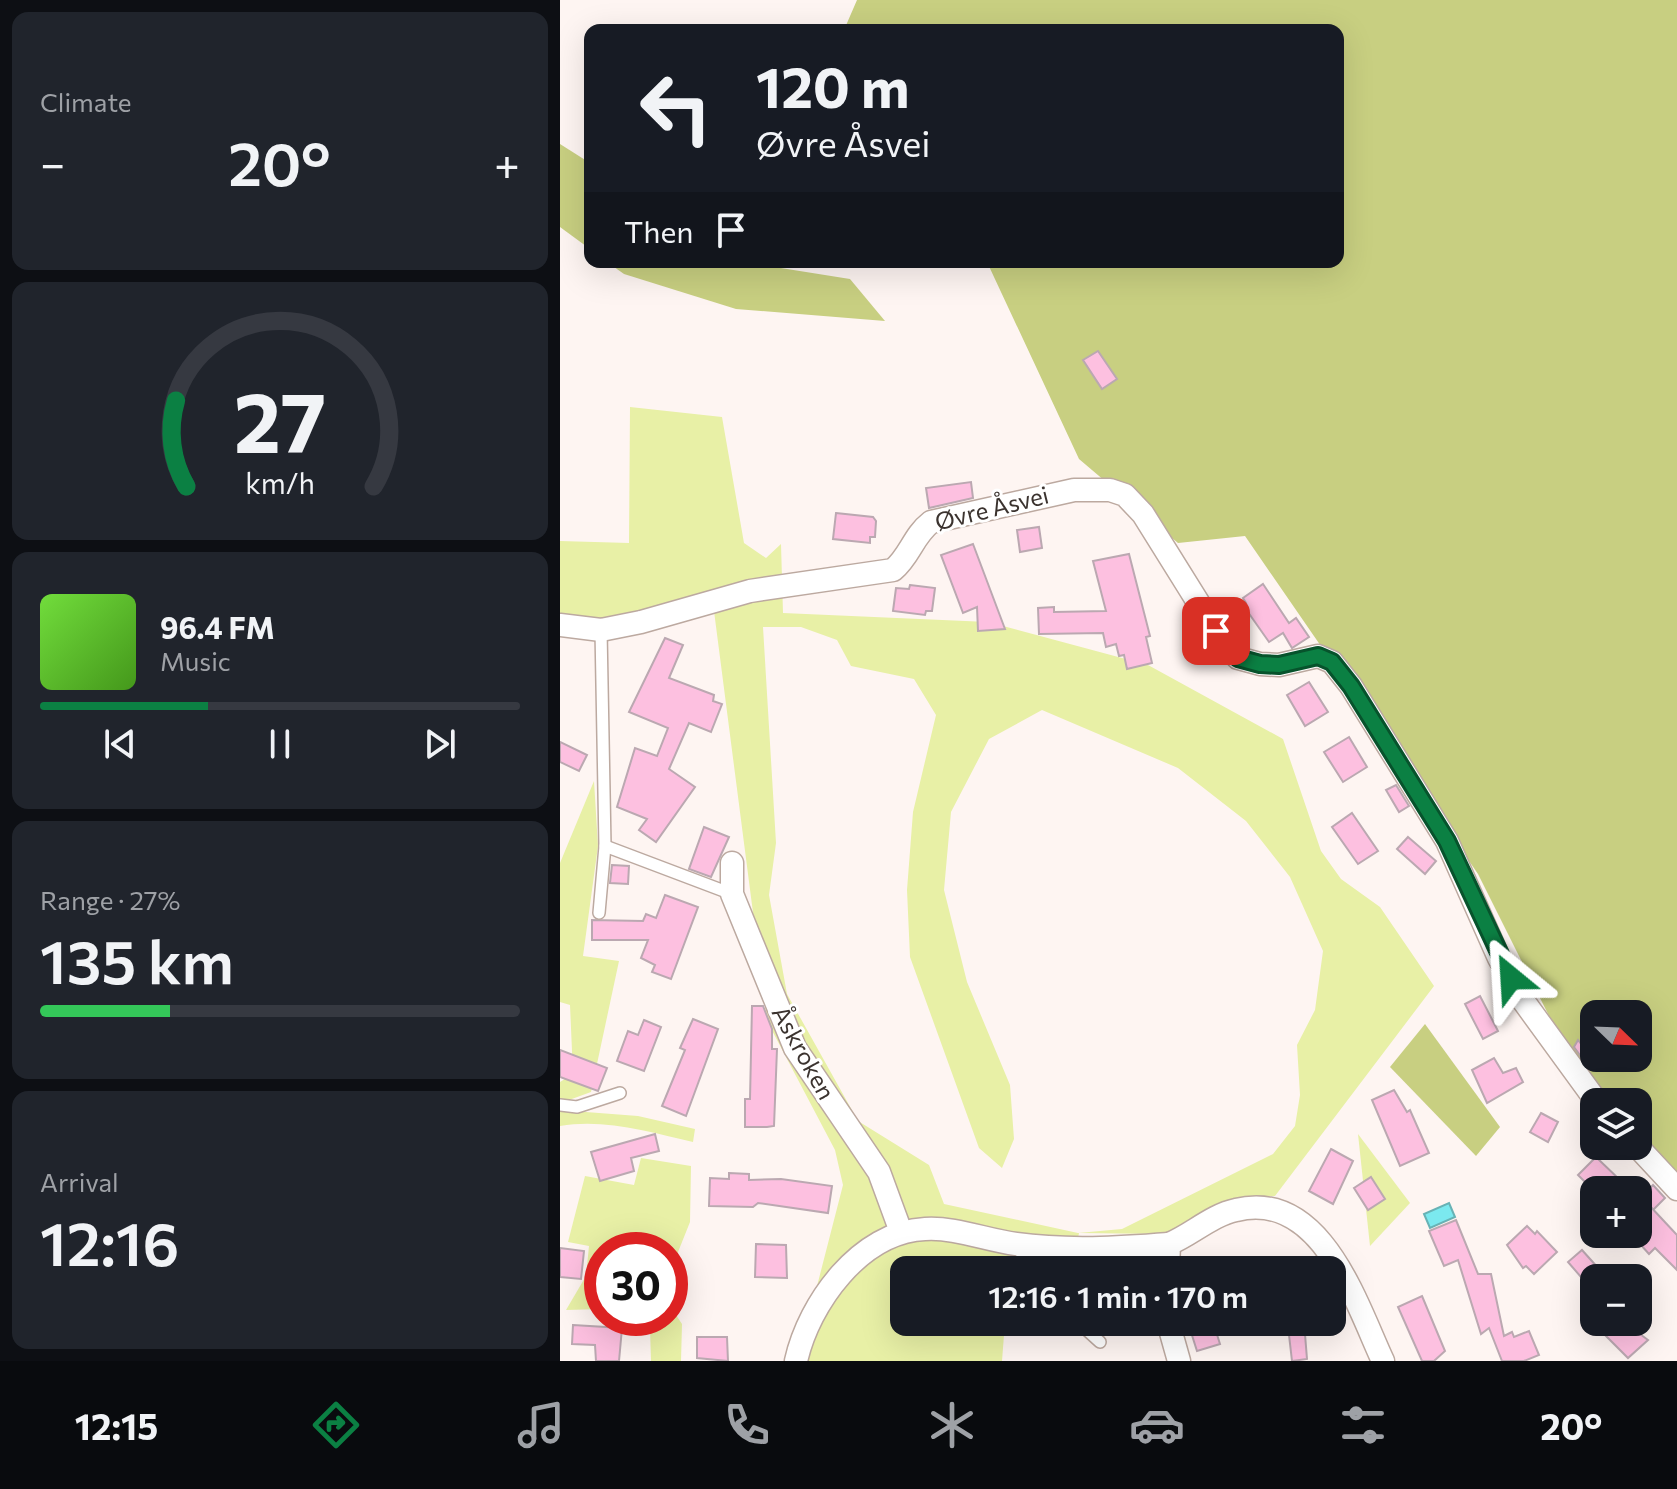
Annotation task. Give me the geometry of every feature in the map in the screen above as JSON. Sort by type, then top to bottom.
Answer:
[{"type":"street","name":"Øvre Åsvei","points":[[560,625],[601,630],[750,591],[893,570],[904,561],[917,533],[931,522],[1074,490],[1110,490],[1125,495],[1143,514],[1216,631],[1238,658],[1279,665],[1318,656],[1332,662],[1351,686],[1447,841],[1499,958],[1522,999],[1587,1088]]},
{"type":"street","name":"Åskroken","points":[[732,863],[732,894],[795,1048],[879,1172],[901,1232]]},
{"type":"street","points":[[1650,1160],[1677,1189]]},
{"type":"street","points":[[796,1361],[807,1325],[826,1289],[859,1258],[901,1232],[938,1229],[1015,1244],[1068,1248],[1169,1244],[1235,1210],[1265,1209],[1291,1217],[1314,1233],[1330,1252],[1383,1361]]},
{"type":"street","points":[[1169,1244],[1169,1256]]},
{"type":"street","points":[[1172,1336],[1179,1361]]},
{"type":"lane","points":[[599,913],[605,846],[601,630]]},
{"type":"lane","points":[[605,846],[732,894]]},
{"type":"lane","points":[[560,1105],[577,1107],[620,1093]]},
{"type":"lane","points":[[1015,1244],[1024,1256]]},
{"type":"lane","points":[[1093,1336],[1100,1342]]},
{"type":"green space","points":[[857,0],[1677,0],[1677,1195],[1636,1160],[1652,1160],[1652,1088],[1585,1088],[1478,874],[1245,536],[1178,543],[1079,459],[990,268],[1344,268],[1344,24],[847,24]]},
{"type":"green space","points":[[560,144],[584,159],[584,245],[560,227]]},
{"type":"green space","points":[[616,268],[781,268],[850,279],[885,321],[736,309],[624,274]]},
{"type":"green space","points":[[630,407],[722,417],[744,543],[766,558],[781,544],[783,613],[988,622],[1148,665],[1283,739],[1321,851],[1341,879],[1380,907],[1434,986],[1275,1196],[1249,1197],[1163,1234],[1079,1233],[1075,1256],[890,1256],[890,1336],[1004,1336],[1002,1361],[805,1361],[807,1325],[843,1185],[835,1150],[767,1021],[714,611],[560,623],[560,541],[629,543]],"holes":[[[763,627],[801,627],[837,640],[851,666],[914,679],[936,715],[913,812],[907,890],[910,957],[979,1148],[1002,1168],[1014,1139],[1010,1085],[967,982],[944,890],[951,812],[989,739],[1042,710],[1178,768],[1246,821],[1290,877],[1323,951],[1315,1010],[1297,1045],[1300,1095],[1295,1126],[1273,1154],[1122,1229],[1078,1233],[944,1204],[929,1165],[858,1121],[787,994],[769,895],[776,843]]]},
{"type":"green space","points":[[594,781],[598,846],[583,956],[619,961],[591,1092],[569,1100],[560,1099],[560,1082],[573,1074],[570,1005],[560,1002],[560,863]]},
{"type":"green space","points":[[1425,1024],[1500,1127],[1476,1156],[1390,1067]]},
{"type":"green space","points":[[560,1110],[638,1116],[695,1129],[693,1142],[610,1125],[560,1126]]},
{"type":"green space","points":[[1358,1134],[1410,1203],[1370,1246]]},
{"type":"green space","points":[[641,1158],[691,1166],[690,1222],[686,1232],[584,1232],[584,1245],[568,1242],[585,1176],[634,1185]]},
{"type":"green space","points":[[584,1279],[584,1310],[566,1310]]},
{"type":"green space","points":[[650,1336],[682,1336],[681,1361],[651,1361]]},
{"type":"water","points":[[1449,1203],[1455,1217],[1430,1228],[1424,1214]]},
{"type":"building","points":[[1098,351],[1117,379],[1102,389],[1083,360]]},
{"type":"building","points":[[971,482],[973,498],[929,508],[926,488]]},
{"type":"building","points":[[836,513],[873,517],[876,521],[875,537],[870,537],[870,543],[833,539]]},
{"type":"building","points":[[1039,527],[1042,548],[1020,552],[1017,530]]},
{"type":"building","points":[[973,544],[1005,629],[978,631],[977,607],[963,613],[941,555]]},
{"type":"building","points":[[1129,554],[1150,636],[1146,637],[1152,663],[1127,669],[1124,655],[1119,656],[1116,644],[1106,647],[1103,633],[1039,634],[1038,608],[1054,607],[1054,612],[1106,611],[1093,561]]},
{"type":"building","points":[[1263,584],[1289,623],[1296,618],[1309,637],[1292,648],[1283,633],[1269,642],[1243,605],[1246,603],[1243,598]]},
{"type":"building","points":[[910,585],[935,588],[932,611],[926,611],[925,615],[893,611],[896,588],[909,589]]},
{"type":"building","points":[[665,638],[683,645],[669,678],[714,695],[713,701],[722,704],[711,732],[689,723],[669,769],[695,787],[656,842],[639,830],[647,819],[617,807],[635,748],[657,756],[668,728],[629,712]]},
{"type":"building","points":[[1309,682],[1328,712],[1305,726],[1287,695]]},
{"type":"building","points":[[1349,737],[1367,767],[1343,782],[1324,752]]},
{"type":"building","points":[[560,742],[587,755],[579,771],[560,762]]},
{"type":"building","points":[[1396,785],[1409,806],[1399,812],[1386,790]]},
{"type":"building","points":[[1352,813],[1378,851],[1358,864],[1332,827]]},
{"type":"building","points":[[704,827],[729,837],[711,877],[689,869]]},
{"type":"building","points":[[1408,837],[1436,861],[1425,874],[1397,849]]},
{"type":"building","points":[[612,865],[629,866],[628,884],[610,883]]},
{"type":"building","points":[[665,895],[698,907],[671,979],[652,972],[655,965],[641,958],[648,940],[592,940],[592,920],[643,921],[646,914],[656,918]]},
{"type":"building","points":[[1480,996],[1498,1031],[1483,1039],[1465,1004]]},
{"type":"building","points":[[752,1006],[763,1006],[772,1029],[772,1049],[777,1049],[774,1126],[745,1127],[745,1099],[750,1099]]},
{"type":"building","points":[[693,1019],[718,1029],[686,1116],[662,1106],[685,1050],[680,1048]]},
{"type":"building","points":[[644,1020],[661,1027],[644,1071],[617,1061],[628,1031],[638,1035]]},
{"type":"building","points":[[1578,1040],[1580,1055],[1574,1047]]},
{"type":"building","points":[[560,1050],[607,1068],[598,1091],[560,1077]]},
{"type":"building","points":[[1494,1058],[1503,1073],[1516,1068],[1523,1082],[1487,1103],[1472,1070]]},
{"type":"building","points":[[1394,1090],[1407,1112],[1410,1110],[1429,1153],[1400,1166],[1372,1100]]},
{"type":"building","points":[[1541,1113],[1558,1122],[1548,1142],[1530,1132]]},
{"type":"building","points":[[655,1134],[659,1151],[631,1158],[634,1171],[600,1181],[591,1152]]},
{"type":"building","points":[[1331,1149],[1353,1161],[1333,1204],[1309,1191]]},
{"type":"building","points":[[1593,1160],[1599,1160],[1616,1176],[1580,1177],[1578,1175]]},
{"type":"building","points":[[729,1173],[749,1174],[749,1180],[781,1179],[832,1186],[828,1213],[758,1203],[753,1207],[709,1206],[710,1178],[729,1179]]},
{"type":"building","points":[[1371,1177],[1385,1199],[1368,1210],[1354,1188]]},
{"type":"building","points":[[1652,1186],[1665,1198],[1653,1210],[1652,1209]]},
{"type":"building","points":[[1652,1208],[1677,1235],[1677,1270],[1655,1248],[1649,1254],[1644,1248],[1652,1248]]},
{"type":"building","points":[[1456,1220],[1478,1274],[1491,1274],[1504,1336],[1512,1332],[1514,1337],[1529,1331],[1539,1355],[1524,1361],[1502,1361],[1489,1328],[1481,1334],[1458,1260],[1444,1266],[1429,1231]]},
{"type":"building","points":[[1527,1226],[1535,1234],[1537,1231],[1557,1252],[1534,1274],[1526,1266],[1523,1268],[1507,1245]]},
{"type":"building","points":[[756,1244],[786,1245],[787,1278],[755,1277]]},
{"type":"building","points":[[560,1248],[584,1251],[581,1279],[560,1277]]},
{"type":"building","points":[[1582,1250],[1595,1264],[1580,1264],[1580,1276],[1568,1262]]},
{"type":"building","points":[[1422,1296],[1445,1351],[1434,1361],[1422,1361],[1398,1307]]},
{"type":"building","points":[[573,1325],[584,1326],[584,1336],[621,1336],[619,1361],[596,1361],[595,1345],[572,1344]]},
{"type":"building","points":[[1192,1336],[1217,1336],[1220,1344],[1197,1351]]},
{"type":"building","points":[[1289,1336],[1305,1336],[1307,1359],[1292,1361]]},
{"type":"building","points":[[1606,1336],[1643,1336],[1648,1340],[1628,1358]]},
{"type":"building","points":[[697,1337],[727,1337],[728,1361],[697,1358]]},
{"type":"route","points":[[1216,631],[1238,658],[1260,664],[1279,665],[1318,656],[1332,662],[1351,686],[1447,841],[1499,958],[1511,978]]}]
